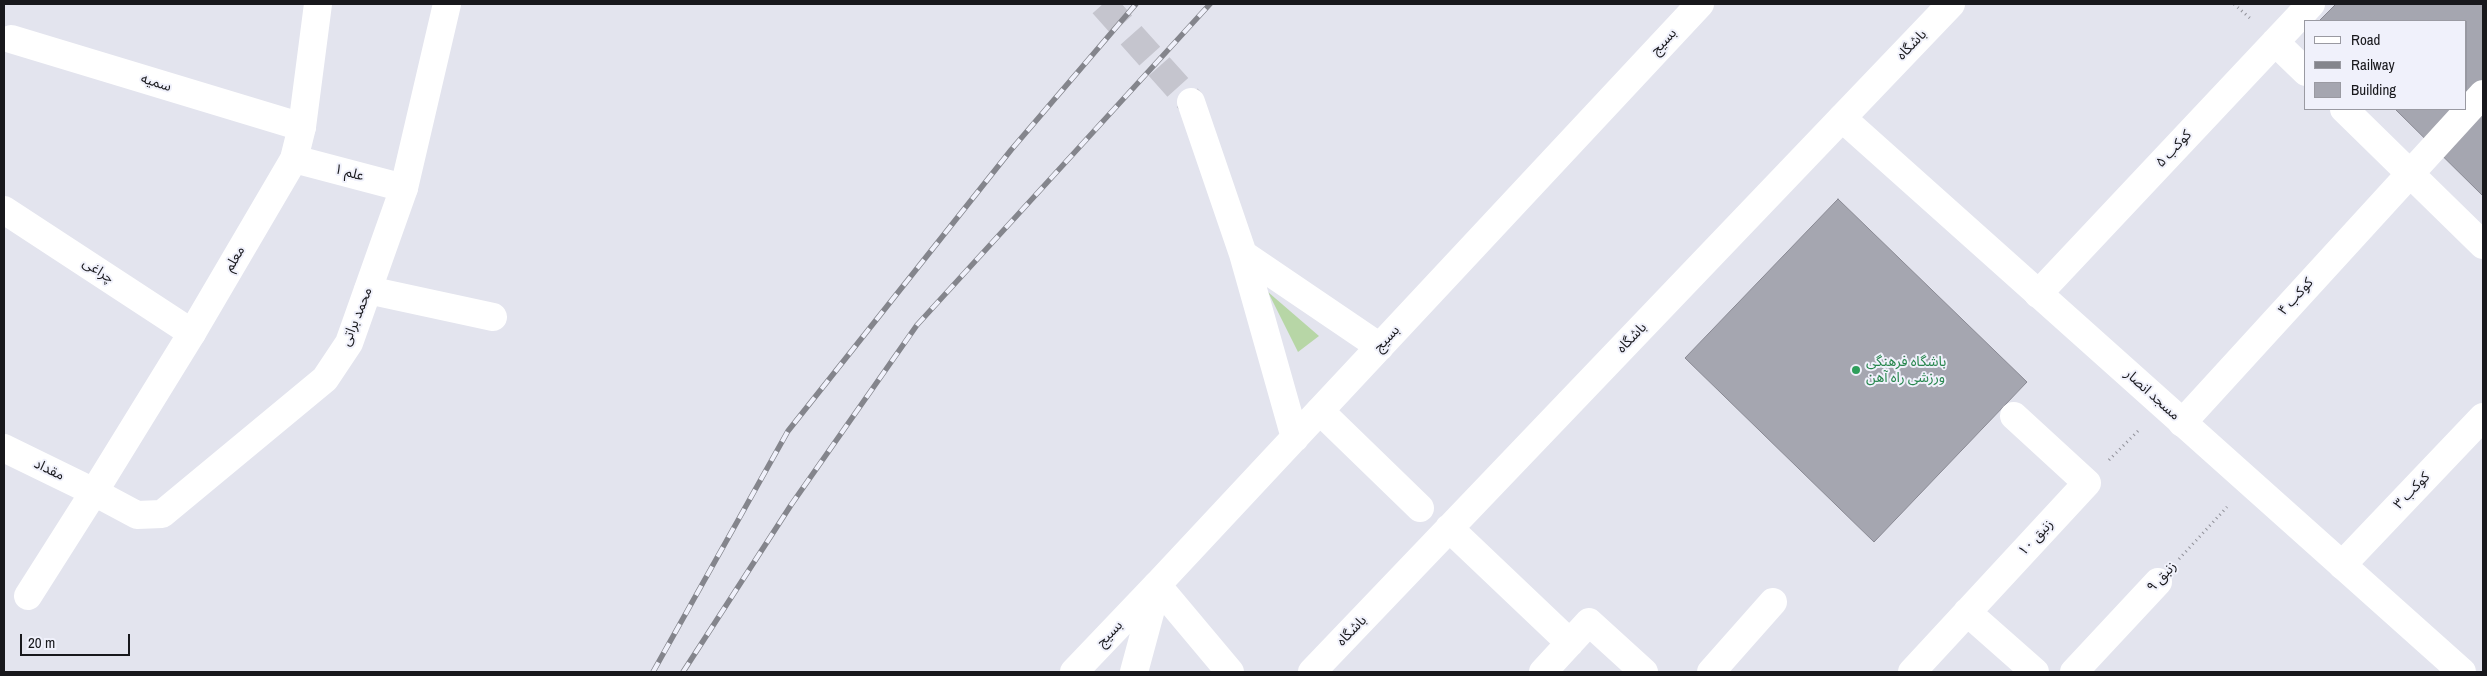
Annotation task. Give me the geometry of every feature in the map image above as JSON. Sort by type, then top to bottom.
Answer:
[{"type":"street","name":"معلم","points":[[28,596],[192,333],[294,159],[302,127],[318,4]]},
{"type":"street","name":"محمد براتی","points":[[94,492],[137,515],[162,514],[325,379],[348,343],[404,188],[447,4]]},
{"type":"street","name":"بسیج","points":[[1074,672],[1700,4]]},
{"type":"street","name":"باشگاه","points":[[1312,672],[1951,4]]},
{"type":"street","name":"کوکب ۵","points":[[2038,294],[2311,4]]},
{"type":"street","name":"سمیه","points":[[11,39],[302,127]]},
{"type":"street","points":[[2275,42],[2304,70]]},
{"type":"street","name":"کوکب ۴","points":[[2173,414],[2483,94]]},
{"type":"street","points":[[1191,102],[1243,254],[1295,438]]},
{"type":"street","points":[[2345,110],[2483,245]]},
{"type":"street","name":"مسجد انصار","points":[[1842,118],[2462,672]]},
{"type":"street","name":"علم ۱","points":[[294,159],[404,188]]},
{"type":"street","name":"چراغی","points":[[4,210],[192,333]]},
{"type":"street","points":[[1243,254],[1380,347]]},
{"type":"street","points":[[368,290],[493,317]]},
{"type":"street","points":[[1320,411],[1420,508]]},
{"type":"street","points":[[2014,416],[2087,483]]},
{"type":"street","name":"کوکب ۳","points":[[2342,565],[2483,417]]},
{"type":"street","name":"مقداد","points":[[4,448],[94,492]]},
{"type":"street","name":"زنبق ۱۰","points":[[1912,672],[2087,483]]},
{"type":"street","points":[[1449,528],[1570,643]]},
{"type":"street","name":"زنبق ۹","points":[[2074,672],[2158,582]]},
{"type":"street","points":[[1134,672],[1157,585]]},
{"type":"street","points":[[1157,585],[1230,672]]},
{"type":"street","points":[[1711,672],[1773,602]]},
{"type":"street","points":[[1967,612],[2035,672]]},
{"type":"street","points":[[1543,672],[1589,622],[1644,672]]},
{"type":"path","points":[[2087,483],[2173,414]]},
{"type":"path","name":"زنبق ۹","points":[[2158,582],[2250,483]]},
{"type":"green space","points":[[1268,292],[1319,336],[1298,352]]},
{"type":"building","points":[[2336,4],[2483,4],[2483,196],[2396,110],[2467,110],[2467,20],[2320,20]]},
{"type":"building","name":"باشگاه فرهنگی ورزشی راه آهن","points":[[1838,199],[2027,382],[1874,542],[1685,358]]},
{"type":"tunnel","points":[[1103,4],[1191,102]]},
{"type":"railway","points":[[653,672],[788,431],[1011,150],[1136,4]]},
{"type":"railway","points":[[683,672],[791,505],[917,325],[1210,4]]},
{"type":"place","name":"باشگاه فرهنگی ورزشی راه آهن","points":[[1856,370]]}]
